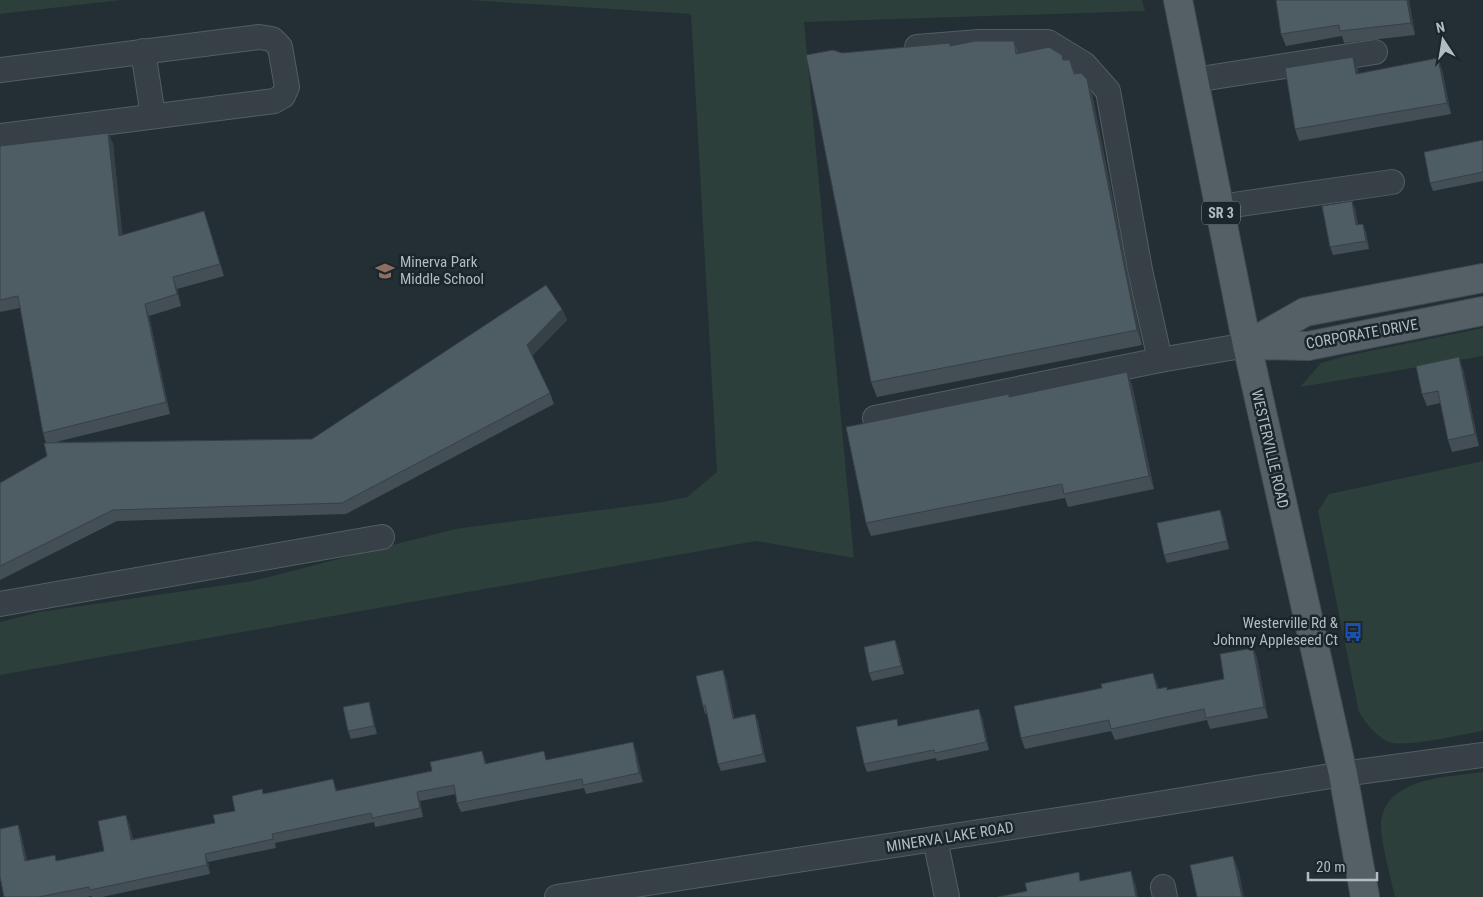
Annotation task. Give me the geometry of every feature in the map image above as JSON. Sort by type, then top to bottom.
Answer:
[{"type":"main road","name":"WESTERVILLE ROAD","points":[[1178,0],[1247,345],[1343,774],[1365,897]]},
{"type":"main road","name":"CORPORATE DRIVE","points":[[1247,345],[1305,312],[1483,278]]},
{"type":"main road","name":"CORPORATE DRIVE","points":[[1247,345],[1308,346],[1483,311]]},
{"type":"street","points":[[0,70],[259,37],[272,39],[280,47],[287,87],[283,96],[274,101],[0,136]]},
{"type":"street","points":[[894,50],[979,42],[1048,42],[1084,64],[1108,91],[1140,270],[1160,360]]},
{"type":"street","points":[[143,51],[153,116]]},
{"type":"street","points":[[1194,80],[1374,52]]},
{"type":"street","points":[[1220,208],[1392,182]]},
{"type":"street","points":[[875,418],[1160,360],[1247,345]]},
{"type":"street","points":[[0,604],[382,537]]},
{"type":"street","name":"MINERVA LAKE ROAD","points":[[557,897],[1343,774],[1483,755]]},
{"type":"street","points":[[935,839],[947,897]]},
{"type":"green space","points":[[0,0],[121,0],[0,14]]},
{"type":"green space","points":[[468,0],[1142,0],[1145,11],[804,22],[854,558],[756,541],[0,675],[0,622],[40,612],[253,581],[455,529],[663,502],[687,497],[717,472],[691,14]]},
{"type":"green space","points":[[1483,328],[1483,356],[1300,387],[1321,363],[1345,356]]},
{"type":"green space","points":[[1483,461],[1483,731],[1421,742],[1389,742],[1375,733],[1359,712],[1318,511],[1329,494]]},
{"type":"green space","points":[[1483,772],[1483,897],[1395,897],[1381,833],[1384,810],[1393,798],[1405,789],[1420,783],[1436,778]]},
{"type":"building","points":[[1276,0],[1407,0],[1411,23],[1340,31],[1339,25],[1281,34]]},
{"type":"building","points":[[975,41],[1014,41],[1016,54],[1049,47],[1062,55],[1063,60],[1070,60],[1074,74],[1081,73],[1087,79],[1137,330],[871,382],[806,55],[833,50],[842,53],[950,43],[950,46]]},
{"type":"building","points":[[1353,57],[1356,74],[1438,58],[1447,103],[1295,129],[1285,68]]},
{"type":"building","points":[[108,133],[119,236],[204,211],[220,264],[173,277],[177,294],[145,304],[166,402],[43,433],[18,296],[0,300],[0,146]]},
{"type":"building","points":[[1483,140],[1483,172],[1430,183],[1424,152]]},
{"type":"building","points":[[1352,201],[1356,225],[1363,224],[1366,241],[1330,247],[1322,206]]},
{"type":"building","points":[[546,285],[562,309],[527,345],[550,393],[342,503],[113,510],[0,566],[0,483],[47,456],[44,443],[312,439]]},
{"type":"building","points":[[1459,357],[1475,434],[1448,440],[1438,391],[1422,394],[1416,366]]},
{"type":"building","points":[[1127,372],[1149,476],[1064,494],[1062,484],[866,523],[846,427],[1009,394],[1009,397]]},
{"type":"building","points":[[1220,510],[1227,541],[1164,555],[1157,523]]},
{"type":"building","points":[[895,640],[901,666],[869,673],[864,647]]},
{"type":"building","points":[[1253,648],[1264,707],[1206,718],[1204,709],[1111,729],[1109,720],[1021,738],[1014,706],[1102,688],[1101,684],[1153,673],[1157,689],[1167,687],[1167,690],[1224,679],[1220,654]]},
{"type":"building","points":[[723,670],[733,719],[755,714],[763,754],[718,764],[705,705],[703,706],[696,676]]},
{"type":"building","points":[[369,702],[374,726],[348,731],[343,707]]},
{"type":"building","points":[[979,709],[986,742],[935,753],[934,750],[864,764],[856,727],[897,719],[898,726]]},
{"type":"building","points":[[633,742],[639,773],[583,785],[582,779],[457,803],[454,785],[417,792],[420,808],[372,818],[371,813],[272,834],[273,839],[205,854],[207,865],[90,890],[89,887],[38,897],[4,897],[0,877],[0,829],[18,825],[25,861],[55,855],[56,861],[104,851],[98,821],[126,815],[131,840],[215,823],[213,815],[235,811],[232,796],[262,789],[263,794],[333,779],[336,791],[432,771],[430,762],[482,751],[485,764],[544,751],[546,760]]},
{"type":"building","points":[[1233,856],[1242,897],[1197,897],[1190,865]]},
{"type":"building","points":[[1131,871],[1136,897],[998,897],[1027,891],[1025,883],[1079,872],[1080,881]]},
{"type":"place","name":"Minerva Park Middle School","points":[[385,271]]},
{"type":"place","name":"Westerville Rd & Johnny Appleseed Ct","points":[[1353,632]]}]
